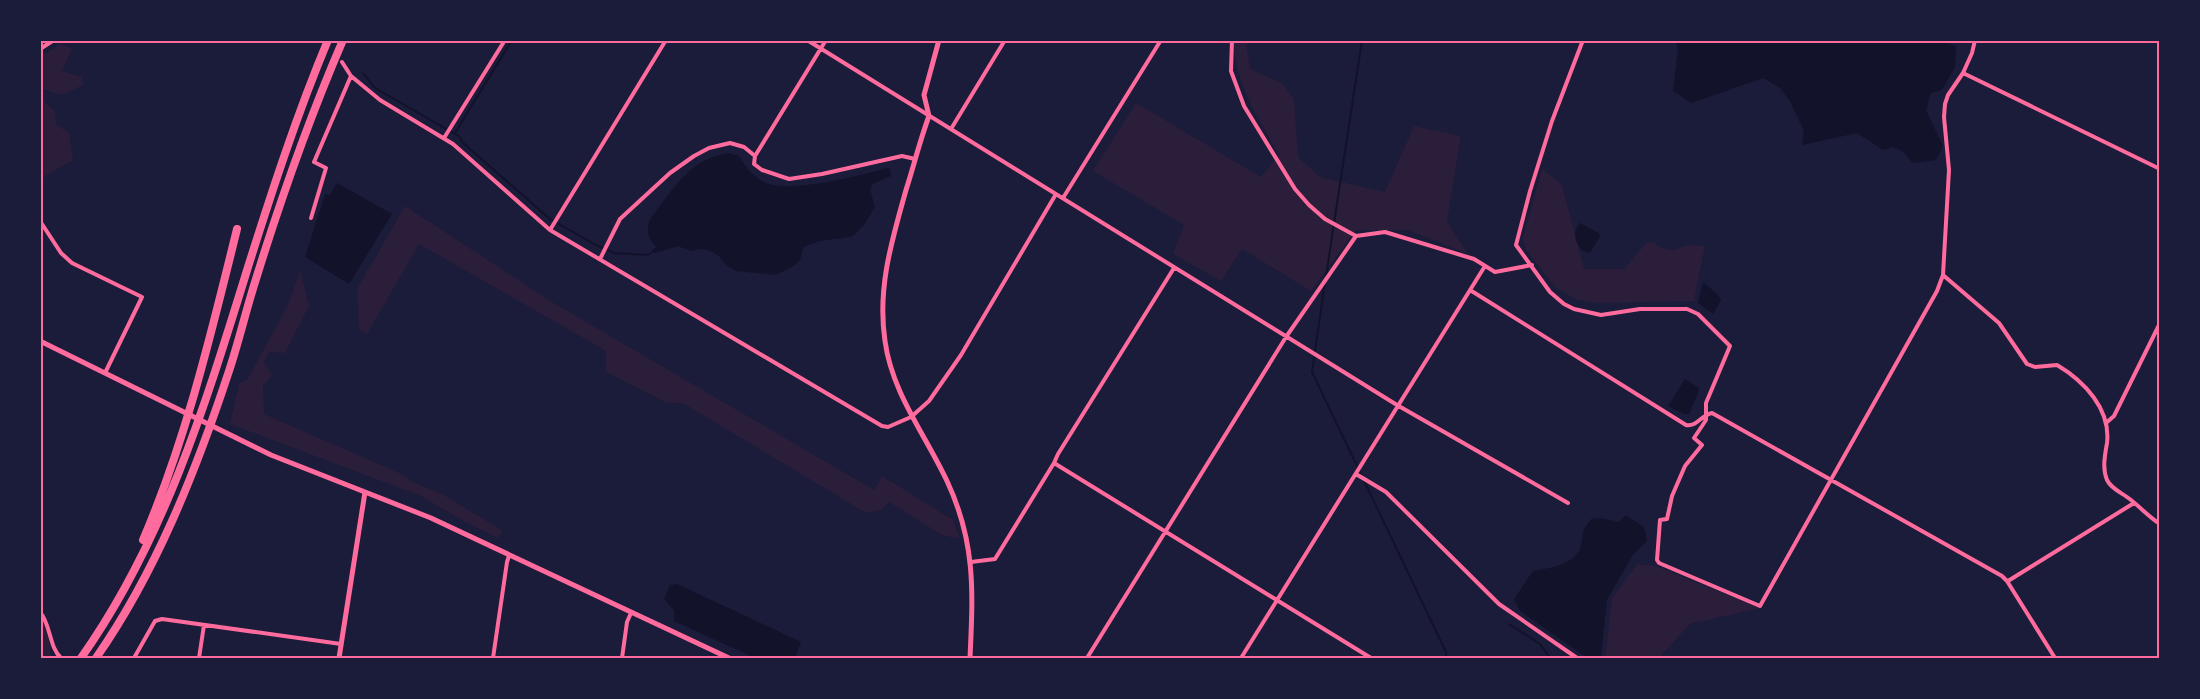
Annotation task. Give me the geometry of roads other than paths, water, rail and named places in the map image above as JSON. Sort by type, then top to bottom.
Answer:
[{"type":"highway","points":[[81,658],[109,615],[139,559],[168,499],[195,432],[277,175],[328,40]]},
{"type":"highway","points":[[96,658],[136,592],[171,523],[190,478],[230,369],[255,281],[290,175],[343,40]]},
{"type":"highway","points":[[139,559],[142,542],[160,501],[185,429],[237,229]]},
{"type":"street","points":[[40,49],[54,40]]},
{"type":"street","points":[[444,138],[505,40]]},
{"type":"street","points":[[550,230],[666,40]]},
{"type":"street","points":[[807,40],[1397,405],[1568,503]]},
{"type":"street","points":[[826,40],[755,156],[754,164],[762,170],[789,179],[902,156],[915,159]]},
{"type":"street","points":[[939,40],[924,95],[929,116],[890,247],[882,302],[885,342],[903,400],[946,480],[966,536],[971,562],[973,594],[970,658]]},
{"type":"street","points":[[951,129],[1005,40]]},
{"type":"street","points":[[1063,198],[1161,40]]},
{"type":"street","points":[[1232,40],[1231,70],[1244,105],[1295,189],[1325,219],[1356,236],[1385,232],[1474,259],[1495,272],[1532,265]]},
{"type":"street","points":[[1583,40],[1552,121],[1517,240],[1518,248],[1550,292],[1574,309],[1602,315],[1640,309],[1688,309],[1698,314],[1729,344],[1731,349],[1706,403],[1704,415],[1706,420],[1694,438],[1702,445],[1685,466],[1672,496],[1667,519],[1660,520],[1657,560],[1659,563],[1760,606],[1937,291],[1943,275],[1949,170],[1945,104],[1948,95],[1963,73],[1975,40]]},
{"type":"street","points":[[342,62],[351,76],[380,100],[444,138],[550,230],[882,426],[888,427],[911,417],[929,401],[961,355],[1056,194]]},
{"type":"street","points":[[1963,73],[2160,169]]},
{"type":"street","points":[[311,218],[326,168],[314,162],[351,76]]},
{"type":"street","points":[[600,259],[620,219],[670,173],[694,156],[709,148],[730,143],[744,147],[755,156]]},
{"type":"street","points":[[40,221],[61,253],[72,263],[142,297],[105,373]]},
{"type":"street","points":[[1088,658],[1286,337],[1356,236]]},
{"type":"street","points":[[1241,658],[1485,266]]},
{"type":"street","points":[[971,562],[995,559],[1174,268]]},
{"type":"street","points":[[1943,275],[1999,323],[2027,364],[2036,367],[2057,365],[2079,382],[2095,399],[2102,409],[2106,423],[2107,442],[2104,456],[2106,478],[2113,488],[2134,503],[2149,518],[2160,524]]},
{"type":"street","points":[[1470,290],[1686,425],[1695,424],[1704,415],[1712,413],[2007,581],[2055,658]]},
{"type":"street","points":[[2106,423],[2114,416],[2160,323]]},
{"type":"street","points":[[40,341],[225,434],[288,462],[431,518],[729,658]]},
{"type":"street","points":[[1054,464],[1371,658]]},
{"type":"street","points":[[1356,474],[1386,492],[1499,604],[1577,658]]},
{"type":"street","points":[[339,658],[365,492]]},
{"type":"street","points":[[2007,581],[2134,503]]},
{"type":"street","points":[[493,658],[509,556]]},
{"type":"street","points":[[40,612],[50,631],[54,649],[61,658]]},
{"type":"street","points":[[622,658],[627,622],[631,613]]},
{"type":"street","points":[[134,658],[155,621],[162,619],[341,644]]},
{"type":"street","points":[[199,658],[204,626]]},
{"type":"waterway","points":[[455,133],[512,40]]},
{"type":"waterway","points":[[1326,276],[1362,40]]},
{"type":"waterway","points":[[363,73],[375,88],[460,137],[462,142],[550,219],[614,253],[648,255],[654,251]]},
{"type":"waterway","points":[[1325,282],[1312,372],[1446,652],[1446,658]]},
{"type":"waterway","points":[[1509,624],[1540,644],[1550,658]]}]
